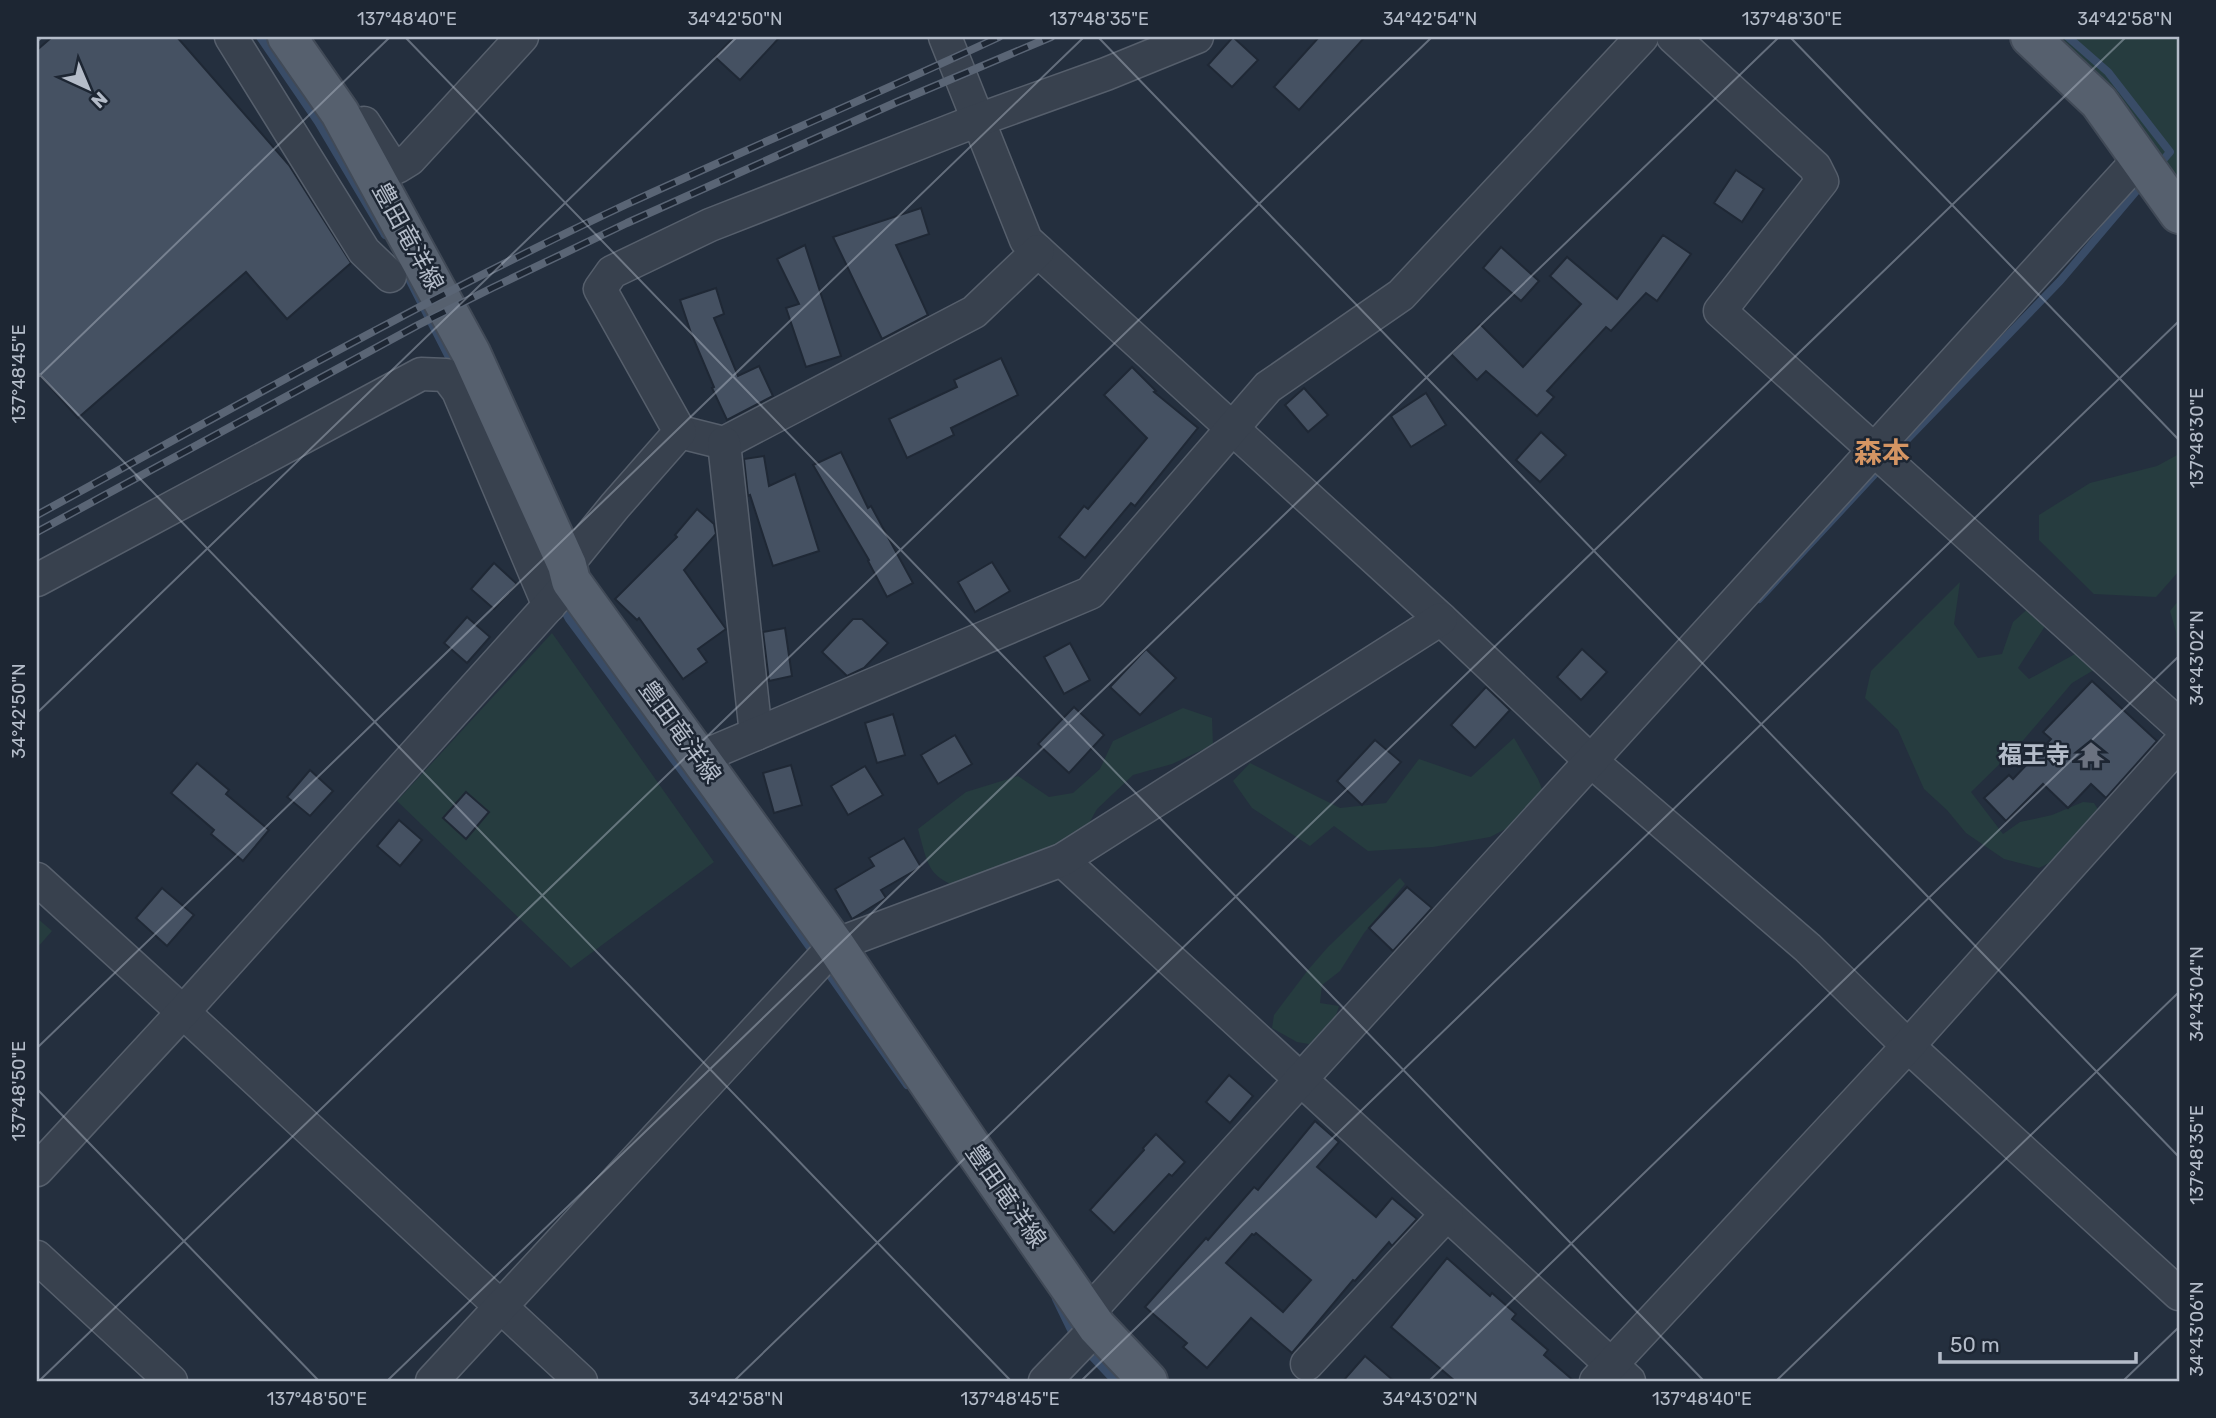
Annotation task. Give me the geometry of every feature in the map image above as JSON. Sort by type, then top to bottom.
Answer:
[{"type":"main road","name":"豊田竜洋線","points":[[288,37],[340,113],[471,353],[562,584],[699,758],[835,945],[981,1161],[1093,1320],[1148,1381]]},
{"type":"main road","points":[[2031,37],[2099,102],[2179,214]]},
{"type":"street","points":[[232,37],[364,251],[390,276]]},
{"type":"street","points":[[313,74],[330,67],[386,158],[397,167],[410,159],[522,37]]},
{"type":"street","points":[[945,37],[1026,240],[1441,619],[1591,761],[1808,948],[1908,1046],[2179,1294]]},
{"type":"street","points":[[1038,251],[974,312],[724,443],[680,432],[600,289],[612,272],[710,225],[1197,37]]},
{"type":"street","points":[[699,758],[1090,593],[1268,387],[1401,295],[1642,37]]},
{"type":"street","points":[[1673,37],[1815,167],[1822,181],[1720,311],[2179,725]]},
{"type":"street","points":[[1045,1381],[1093,1320],[1301,1080],[2140,159]]},
{"type":"street","points":[[37,580],[421,374],[446,375],[458,391],[562,584]]},
{"type":"street","points":[[37,1170],[183,1012],[562,584],[615,506],[680,432]]},
{"type":"street","points":[[724,443],[756,734]]},
{"type":"street","points":[[432,1381],[835,945],[1062,860],[1441,619]]},
{"type":"street","points":[[1062,860],[1447,1214],[1612,1376],[2179,744]]},
{"type":"street","points":[[37,879],[581,1381]]},
{"type":"street","points":[[1307,1364],[1447,1214]]},
{"type":"street","points":[[37,1257],[171,1381]]},
{"type":"green space","points":[[2030,37],[2179,37],[2179,205]]},
{"type":"green space","points":[[2179,454],[2179,571],[2156,597],[2094,594],[2039,540],[2039,515],[2090,483],[2157,466]]},
{"type":"green space","points":[[1960,582],[1954,624],[1978,658],[2002,654],[2013,622],[2032,605],[2049,620],[2018,668],[2029,679],[2077,653],[2097,668],[2072,683],[2020,744],[1971,792],[2003,834],[2020,822],[2052,815],[2083,802],[2094,803],[2099,811],[2066,855],[2039,868],[2004,859],[1966,833],[1947,810],[1924,789],[1898,730],[1865,698],[1871,671]]},
{"type":"green space","points":[[2179,600],[2179,677],[2176,632],[2170,611]]},
{"type":"green space","points":[[552,633],[714,862],[571,968],[397,801]]},
{"type":"green space","points":[[1183,708],[1212,718],[1213,745],[1172,764],[1133,775],[1097,809],[1088,825],[1060,848],[972,893],[947,882],[933,871],[925,855],[918,829],[966,792],[1018,776],[1049,797],[1073,793],[1100,769],[1113,741]]},
{"type":"green space","points":[[1514,738],[1538,779],[1549,807],[1490,837],[1433,847],[1368,851],[1334,826],[1310,846],[1252,808],[1233,781],[1250,763],[1340,808],[1386,803],[1419,759],[1471,777]]},
{"type":"green space","points":[[1400,878],[1405,884],[1364,933],[1340,971],[1322,985],[1320,1003],[1339,1006],[1333,1024],[1309,1044],[1297,1042],[1272,1028],[1274,1015],[1308,970],[1328,947]]},
{"type":"green space","points":[[37,918],[52,931],[37,948]]},
{"type":"building","points":[[52,37],[177,37],[289,165],[351,263],[287,319],[246,272],[78,418],[37,372],[37,50]]},
{"type":"building","points":[[734,37],[780,37],[740,80],[715,57]]},
{"type":"building","points":[[1233,37],[1258,60],[1232,87],[1208,65]]},
{"type":"building","points":[[1319,37],[1365,37],[1299,110],[1274,87]]},
{"type":"building","points":[[1736,170],[1764,189],[1742,222],[1714,203]]},
{"type":"building","points":[[921,208],[929,234],[896,245],[928,315],[882,339],[833,237]]},
{"type":"building","points":[[1663,235],[1691,254],[1657,301],[1646,293],[1611,331],[1606,327],[1547,391],[1554,397],[1537,416],[1486,371],[1477,380],[1451,354],[1480,324],[1523,367],[1581,304],[1550,276],[1567,257],[1617,299]]},
{"type":"building","points":[[805,245],[841,356],[806,367],[786,308],[799,304],[777,259]]},
{"type":"building","points":[[1501,247],[1539,281],[1521,301],[1483,268]]},
{"type":"building","points":[[716,288],[724,314],[714,318],[738,376],[759,366],[773,396],[727,420],[712,388],[714,387],[680,300]]},
{"type":"building","points":[[1001,358],[1018,395],[951,428],[954,435],[907,458],[889,419],[957,387],[954,380]]},
{"type":"building","points":[[1132,367],[1156,391],[1154,392],[1198,428],[1135,506],[1131,503],[1085,558],[1059,537],[1084,506],[1088,509],[1147,438],[1104,395]]},
{"type":"building","points":[[1304,388],[1328,415],[1308,432],[1285,405]]},
{"type":"building","points":[[1426,393],[1446,425],[1411,447],[1391,416]]},
{"type":"building","points":[[1541,432],[1566,455],[1540,482],[1516,460]]},
{"type":"building","points":[[841,452],[868,508],[871,506],[913,583],[887,597],[869,560],[813,465]]},
{"type":"building","points":[[764,456],[769,486],[795,474],[819,551],[773,566],[750,495],[748,496],[744,459]]},
{"type":"building","points":[[697,509],[714,524],[716,534],[684,570],[726,629],[698,649],[707,662],[683,679],[639,618],[637,620],[615,599],[677,537],[675,535]]},
{"type":"building","points":[[992,562],[1010,591],[975,612],[958,582]]},
{"type":"building","points":[[494,563],[517,584],[494,609],[471,589]]},
{"type":"building","points":[[467,617],[490,637],[467,663],[444,643]]},
{"type":"building","points":[[853,619],[862,619],[888,643],[864,668],[847,676],[822,652]]},
{"type":"building","points":[[785,628],[792,676],[769,681],[763,632]]},
{"type":"building","points":[[1070,643],[1090,680],[1064,694],[1044,657]]},
{"type":"building","points":[[1146,649],[1176,678],[1140,715],[1110,687]]},
{"type":"building","points":[[1582,649],[1607,672],[1581,700],[1557,677]]},
{"type":"building","name":"福王寺","points":[[2092,681],[2157,741],[2106,798],[2091,784],[2068,808],[2043,784],[2006,821],[1984,798],[2009,775],[2013,779],[2051,739],[2043,732]]},
{"type":"building","points":[[1486,687],[1510,710],[1475,748],[1451,725]]},
{"type":"building","points":[[1074,707],[1104,735],[1069,773],[1038,744]]},
{"type":"building","points":[[893,714],[905,755],[877,763],[865,723]]},
{"type":"building","points":[[955,735],[972,764],[938,784],[921,755]]},
{"type":"building","points":[[1375,740],[1401,762],[1362,805],[1337,781]]},
{"type":"building","points":[[197,763],[229,790],[226,794],[269,830],[243,861],[211,834],[214,830],[171,793]]},
{"type":"building","points":[[791,765],[802,805],[774,813],[763,773]]},
{"type":"building","points":[[865,766],[883,795],[848,815],[831,786]]},
{"type":"building","points":[[310,770],[333,791],[310,816],[287,797]]},
{"type":"building","points":[[466,792],[489,812],[466,839],[443,818]]},
{"type":"building","points":[[399,820],[422,840],[400,866],[377,846]]},
{"type":"building","points":[[904,838],[921,867],[881,890],[886,898],[852,919],[835,889],[874,866],[869,858]]},
{"type":"building","points":[[1407,887],[1432,908],[1393,951],[1369,928]]},
{"type":"building","points":[[162,888],[194,915],[167,946],[136,918]]},
{"type":"building","points":[[1229,1075],[1253,1096],[1230,1123],[1206,1102]]},
{"type":"building","points":[[1315,1121],[1339,1142],[1317,1167],[1376,1217],[1392,1198],[1417,1219],[1392,1246],[1389,1242],[1355,1281],[1353,1280],[1292,1353],[1251,1318],[1207,1368],[1183,1347],[1187,1343],[1145,1307],[1254,1187],[1258,1190]],"holes":[[[1256,1233],[1311,1280],[1283,1312],[1226,1263],[1252,1234]]]},
{"type":"building","points":[[1156,1134],[1185,1162],[1172,1176],[1169,1174],[1114,1233],[1090,1210]]},
{"type":"building","points":[[1447,1258],[1490,1296],[1492,1293],[1516,1314],[1512,1319],[1548,1350],[1544,1355],[1574,1381],[1455,1381],[1391,1327]]},
{"type":"building","points":[[1365,1356],[1394,1381],[1343,1381]]},
{"type":"waterway","points":[[260,37],[318,122],[385,235]]},
{"type":"waterway","points":[[2068,37],[2108,72],[2170,152],[2157,167]]},
{"type":"waterway","points":[[1892,455],[2060,281],[2144,182]]},
{"type":"waterway","points":[[410,281],[455,369]]},
{"type":"waterway","points":[[1759,599],[1883,465]]},
{"type":"waterway","points":[[561,604],[569,619],[816,956]]},
{"type":"waterway","points":[[824,967],[907,1085]]},
{"type":"waterway","points":[[1056,1299],[1075,1338]]},
{"type":"waterway","points":[[1086,1350],[1115,1381]]},
{"type":"railway","points":[[37,515],[328,356],[550,241],[999,37]]},
{"type":"railway","points":[[37,532],[418,325],[492,288],[627,223],[897,102],[1051,37]]},
{"type":"place","name":"福王寺","points":[[2091,755]]},
{"type":"district","name":"森本","points":[[1882,452]]}]
